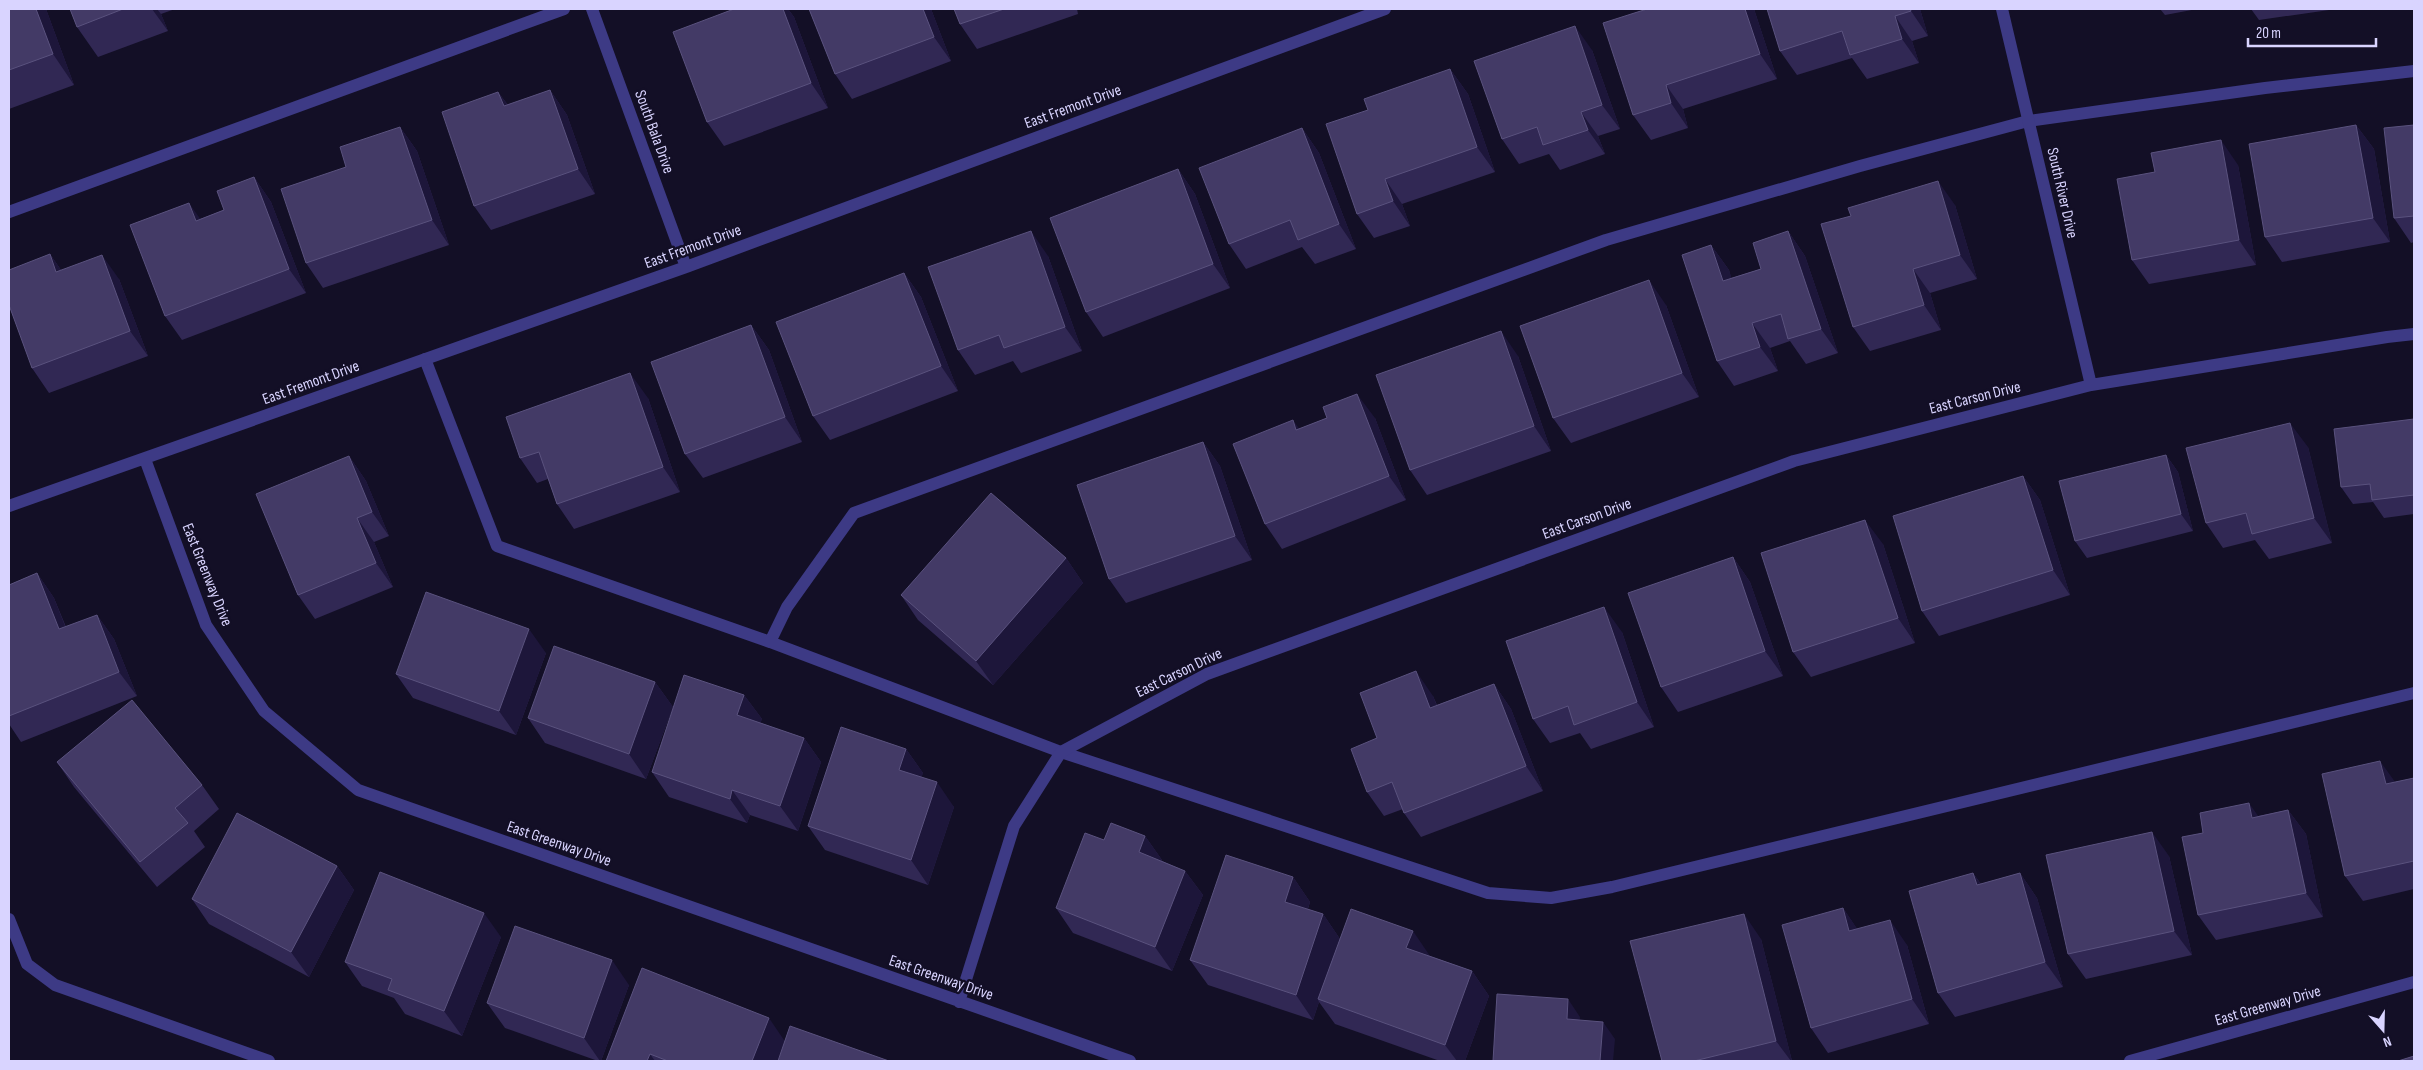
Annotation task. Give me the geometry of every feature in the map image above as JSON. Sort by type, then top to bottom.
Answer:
[{"type":"street","points":[[9,212],[564,9]]},
{"type":"street","name":"South Bala Drive","points":[[592,9],[686,267]]},
{"type":"street","name":"East Fremont Drive","points":[[9,506],[686,267],[1385,9]]},
{"type":"street","name":"South River Drive","points":[[2002,9],[2091,385]]},
{"type":"street","points":[[770,642],[787,607],[854,513],[1606,240],[1860,166],[2028,121],[2264,88],[2414,71]]},
{"type":"street","name":"East Carson Drive","points":[[959,1002],[1014,826],[1061,752],[1207,674],[1794,461],[2091,385],[2387,336],[2414,334]]},
{"type":"street","points":[[425,359],[497,546],[770,642],[1061,752],[1488,893],[1551,898],[1621,885],[2414,693]]},
{"type":"street","name":"East Greenway Drive","points":[[145,459],[206,625],[264,711],[358,790],[1130,1061]]},
{"type":"street","points":[[9,919],[27,964],[55,985],[269,1061]]},
{"type":"street","name":"East Greenway Drive","points":[[2130,1061],[2414,982]]},
{"type":"building","points":[[9,9],[36,9],[53,54],[9,70]]},
{"type":"building","points":[[70,9],[123,9],[77,27]]},
{"type":"building","points":[[734,9],[783,9],[811,83],[707,122],[673,32]]},
{"type":"building","points":[[809,9],[923,9],[934,37],[835,74]]},
{"type":"building","points":[[954,9],[1004,9],[960,24]]},
{"type":"building","points":[[1647,9],[1745,9],[1760,54],[1666,85],[1671,103],[1633,115],[1603,23]]},
{"type":"building","points":[[1767,9],[1910,9],[1911,11],[1895,16],[1902,39],[1850,55],[1842,31],[1780,51]]},
{"type":"building","points":[[1575,26],[1602,105],[1581,112],[1588,130],[1543,145],[1537,127],[1502,139],[1474,61]]},
{"type":"building","points":[[1450,69],[1477,147],[1385,179],[1393,201],[1357,214],[1326,124],[1368,110],[1364,99]]},
{"type":"building","points":[[550,90],[578,169],[474,206],[442,112],[498,92],[504,106]]},
{"type":"building","points":[[2356,125],[2373,218],[2265,237],[2249,144]]},
{"type":"building","points":[[2414,125],[2414,216],[2394,218],[2384,128]]},
{"type":"building","points":[[400,127],[432,220],[306,263],[281,189],[346,167],[340,147]]},
{"type":"building","points":[[1302,128],[1339,224],[1298,240],[1290,220],[1229,244],[1199,168]]},
{"type":"building","points":[[2221,140],[2239,240],[2132,260],[2117,179],[2155,172],[2151,153]]},
{"type":"building","points":[[1178,169],[1213,264],[1086,312],[1050,218]]},
{"type":"building","points":[[254,177],[289,269],[165,316],[130,225],[189,203],[196,221],[224,210],[217,191]]},
{"type":"building","points":[[1938,181],[1960,255],[1913,269],[1924,305],[1853,327],[1821,224],[1851,216],[1848,208]]},
{"type":"building","points":[[1031,231],[1065,327],[1004,348],[999,335],[958,350],[928,267]]},
{"type":"building","points":[[1788,231],[1821,329],[1788,339],[1781,314],[1752,323],[1760,347],[1717,361],[1682,255],[1711,245],[1723,281],[1761,269],[1753,243]]},
{"type":"building","points":[[50,254],[56,272],[102,255],[130,331],[32,368],[9,305],[9,270]]},
{"type":"building","points":[[904,273],[941,366],[813,416],[776,322]]},
{"type":"building","points":[[1649,280],[1682,373],[1553,418],[1520,326]]},
{"type":"building","points":[[751,325],[785,417],[685,454],[651,362]]},
{"type":"building","points":[[1501,331],[1534,426],[1410,470],[1376,375]]},
{"type":"building","points":[[630,373],[663,467],[557,504],[539,452],[520,458],[506,417]]},
{"type":"building","points":[[1357,394],[1389,476],[1265,524],[1233,444],[1293,420],[1296,430],[1327,418],[1323,407]]},
{"type":"building","points":[[2414,419],[2414,495],[2372,500],[2370,484],[2341,487],[2334,429]]},
{"type":"building","points":[[2290,423],[2314,518],[2252,534],[2246,513],[2206,523],[2186,448]]},
{"type":"building","points":[[1203,442],[1235,536],[1109,579],[1077,485]]},
{"type":"building","points":[[2166,455],[2181,514],[2075,541],[2059,481]]},
{"type":"building","points":[[349,456],[372,512],[357,518],[376,563],[298,595],[256,494]]},
{"type":"building","points":[[2023,476],[2053,570],[1922,611],[1893,516]]},
{"type":"building","points":[[991,493],[1066,558],[976,661],[901,595]]},
{"type":"building","points":[[1865,520],[1898,618],[1793,652],[1761,553]]},
{"type":"building","points":[[1733,557],[1765,651],[1661,687],[1628,593]]},
{"type":"building","points":[[37,573],[59,629],[97,615],[119,672],[9,716],[9,585]]},
{"type":"building","points":[[426,592],[529,629],[499,711],[396,674]]},
{"type":"building","points":[[1604,607],[1637,702],[1574,725],[1568,706],[1533,719],[1506,641]]},
{"type":"building","points":[[554,646],[655,682],[629,754],[528,718]]},
{"type":"building","points":[[1416,671],[1430,708],[1494,684],[1526,766],[1404,813],[1392,782],[1367,792],[1351,749],[1377,738],[1360,693]]},
{"type":"building","points":[[684,675],[744,695],[737,715],[804,738],[780,806],[732,790],[730,799],[652,772]]},
{"type":"building","points":[[132,700],[202,785],[175,808],[188,823],[140,862],[57,762]]},
{"type":"building","points":[[841,727],[906,749],[899,770],[937,782],[911,860],[808,826]]},
{"type":"building","points":[[2380,761],[2386,784],[2414,778],[2414,861],[2345,876],[2322,774]]},
{"type":"building","points":[[2249,803],[2252,818],[2288,810],[2306,893],[2198,915],[2182,837],[2203,833],[2200,813]]},
{"type":"building","points":[[237,813],[337,866],[291,952],[192,899]]},
{"type":"building","points":[[1111,823],[1145,836],[1139,852],[1185,871],[1155,947],[1056,908],[1085,833],[1104,840]]},
{"type":"building","points":[[2152,832],[2174,931],[2068,954],[2046,855]]},
{"type":"building","points":[[1226,855],[1293,877],[1285,902],[1323,914],[1296,995],[1190,960]]},
{"type":"building","points":[[380,872],[484,913],[444,1011],[388,990],[392,979],[345,962]]},
{"type":"building","points":[[1973,873],[1977,885],[2020,873],[2045,962],[1938,993],[1909,891]]},
{"type":"building","points":[[1843,908],[1849,931],[1890,920],[1912,999],[1811,1028],[1782,925]]},
{"type":"building","points":[[1351,909],[1413,931],[1406,948],[1472,971],[1445,1045],[1318,999]]},
{"type":"building","points":[[1744,914],[1776,1041],[1694,1061],[1662,1061],[1630,941]]},
{"type":"building","points":[[515,926],[612,960],[584,1038],[487,1003]]},
{"type":"building","points":[[642,968],[769,1018],[752,1061],[668,1061],[650,1054],[647,1061],[606,1061]]},
{"type":"building","points":[[1497,994],[1568,999],[1567,1019],[1603,1022],[1600,1061],[1493,1061]]},
{"type":"building","points":[[790,1026],[889,1061],[778,1061]]},
{"type":"building","points":[[2414,1056],[2414,1061],[2398,1061]]}]
